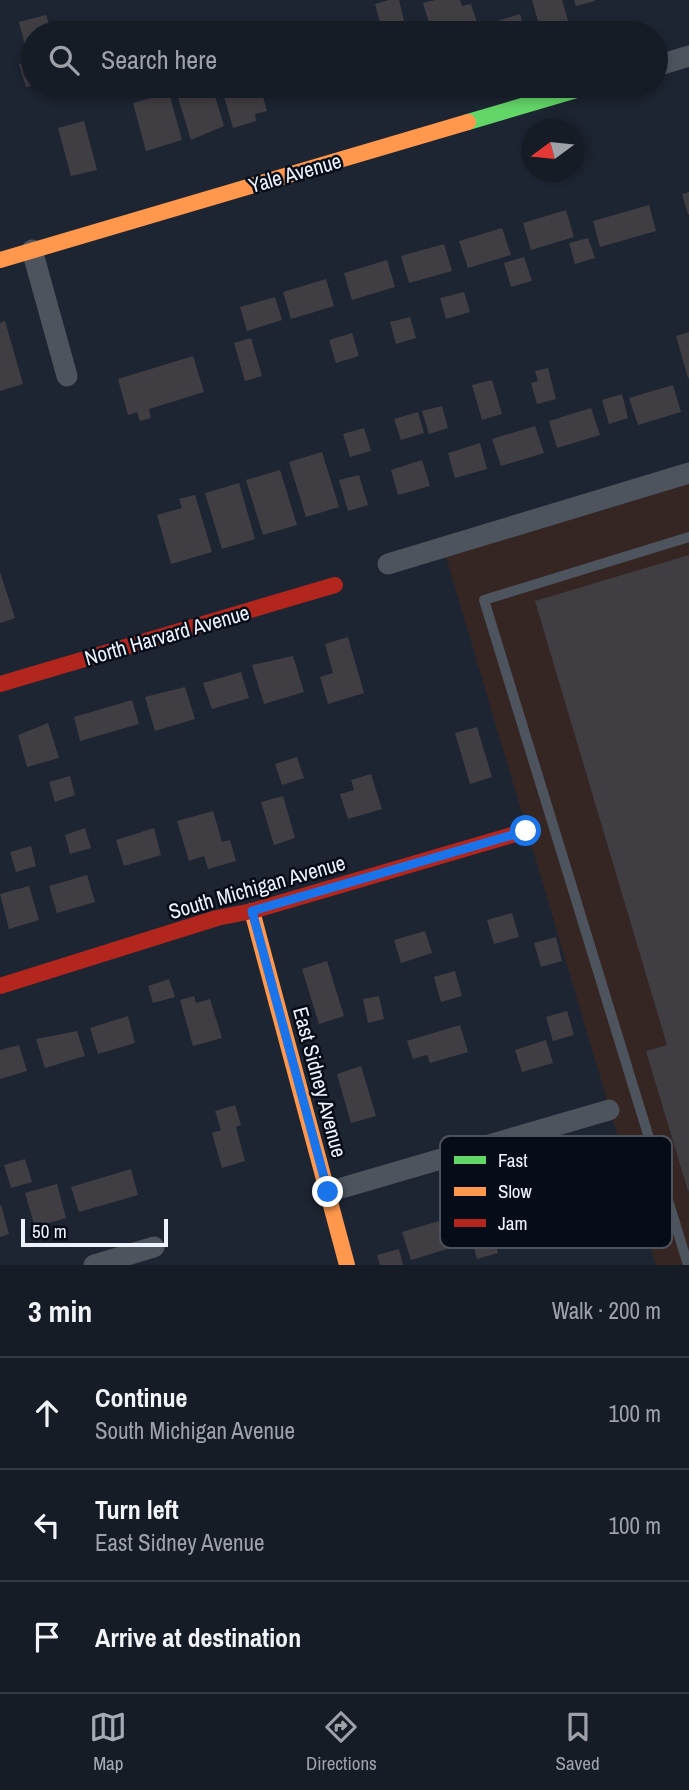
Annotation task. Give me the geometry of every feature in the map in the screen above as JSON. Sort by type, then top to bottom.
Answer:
[{"type":"street","points":[[668,63],[689,57]]},
{"type":"street","name":"Yale Avenue","points":[[0,260],[549,98]]},
{"type":"street","points":[[32,250],[67,376]]},
{"type":"street","points":[[388,564],[689,473]]},
{"type":"street","name":"North Harvard Avenue","points":[[0,684],[335,585]]},
{"type":"street","name":"South Michigan Avenue","points":[[0,986],[217,918],[252,911],[526,831]]},
{"type":"street","name":"East Sidney Avenue","points":[[252,911],[347,1265]]},
{"type":"street","points":[[520,1136],[609,1110]]},
{"type":"street","points":[[328,1192],[440,1159]]},
{"type":"street","points":[[94,1265],[154,1247]]},
{"type":"lane","points":[[648,1136],[484,600],[689,537]]},
{"type":"lane","points":[[672,1213],[688,1265]]},
{"type":"shaded area","points":[[689,484],[689,1265],[656,1265],[651,1248],[672,1248],[672,1136],[618,1136],[446,557]]},
{"type":"building","points":[[399,0],[404,21],[380,21],[375,4]]},
{"type":"building","points":[[460,0],[462,6],[471,4],[476,21],[428,21],[423,3]]},
{"type":"building","points":[[532,0],[562,0],[568,21],[538,21]]},
{"type":"building","points":[[574,0],[595,0],[595,1],[576,6]]},
{"type":"building","points":[[520,14],[522,21],[497,21]]},
{"type":"building","points":[[46,15],[48,21],[23,21]]},
{"type":"building","points":[[151,98],[170,98],[182,140],[146,151],[133,103]]},
{"type":"building","points":[[178,98],[216,98],[224,126],[191,140]]},
{"type":"building","points":[[224,98],[263,98],[267,111],[255,114],[256,121],[233,128]]},
{"type":"building","points":[[84,121],[97,170],[71,176],[58,128]]},
{"type":"building","points":[[689,192],[689,214],[688,214],[682,194]]},
{"type":"building","points":[[649,205],[656,231],[600,247],[593,221]]},
{"type":"building","points":[[566,210],[574,237],[531,250],[523,223]]},
{"type":"building","points":[[502,228],[511,255],[468,268],[459,241]]},
{"type":"building","points":[[588,238],[595,258],[575,264],[569,243]]},
{"type":"building","points":[[444,244],[452,271],[409,283],[401,256]]},
{"type":"building","points":[[524,257],[532,281],[511,287],[504,263]]},
{"type":"building","points":[[387,260],[395,287],[352,300],[344,273]]},
{"type":"building","points":[[326,279],[334,306],[291,319],[283,292]]},
{"type":"building","points":[[464,292],[470,312],[446,319],[440,298]]},
{"type":"building","points":[[275,297],[282,320],[247,331],[240,307]]},
{"type":"building","points":[[410,317],[416,338],[396,344],[390,322]]},
{"type":"building","points":[[5,321],[23,384],[0,391],[0,323]]},
{"type":"building","points":[[689,332],[689,378],[688,378],[676,336]]},
{"type":"building","points":[[352,333],[359,356],[336,363],[329,340]]},
{"type":"building","points":[[251,338],[262,376],[245,381],[234,343]]},
{"type":"building","points":[[193,356],[204,392],[149,409],[151,418],[140,421],[137,412],[128,415],[118,379]]},
{"type":"building","points":[[548,368],[556,399],[537,404],[531,383],[538,381],[535,371]]},
{"type":"building","points":[[492,380],[502,414],[482,420],[472,385]]},
{"type":"building","points":[[673,385],[681,412],[638,425],[629,398]]},
{"type":"building","points":[[622,394],[628,418],[609,424],[602,400]]},
{"type":"building","points":[[442,406],[448,428],[429,434],[422,411]]},
{"type":"building","points":[[591,408],[600,435],[557,448],[549,421]]},
{"type":"building","points":[[418,412],[424,433],[401,440],[394,419]]},
{"type":"building","points":[[535,426],[544,453],[501,466],[492,439]]},
{"type":"building","points":[[364,428],[371,451],[350,457],[343,434]]},
{"type":"building","points":[[480,443],[487,469],[455,478],[448,453]]},
{"type":"building","points":[[322,452],[339,507],[306,517],[289,462]]},
{"type":"building","points":[[422,460],[430,486],[398,495],[391,470]]},
{"type":"building","points":[[280,470],[297,525],[263,535],[246,480]]},
{"type":"building","points":[[359,475],[368,505],[348,511],[339,480]]},
{"type":"building","points":[[239,483],[255,539],[222,549],[205,493]]},
{"type":"building","points":[[195,495],[212,552],[171,564],[157,515],[182,508],[179,499]]},
{"type":"building","points":[[689,555],[688,1191],[646,1051],[667,1045],[535,601]]},
{"type":"building","points":[[0,572],[15,618],[0,623]]},
{"type":"building","points":[[348,637],[364,693],[328,704],[320,677],[333,673],[325,644]]},
{"type":"building","points":[[293,656],[304,692],[264,704],[252,665]]},
{"type":"building","points":[[241,672],[249,698],[212,709],[203,683]]},
{"type":"building","points":[[185,687],[195,719],[155,731],[145,697]]},
{"type":"building","points":[[132,700],[139,724],[80,741],[74,717]]},
{"type":"building","points":[[48,723],[59,758],[27,767],[18,735]]},
{"type":"building","points":[[477,727],[492,777],[470,784],[455,733]]},
{"type":"building","points":[[297,757],[304,778],[282,785],[275,764]]},
{"type":"building","points":[[371,774],[382,809],[348,819],[340,794],[354,790],[351,780]]},
{"type":"building","points":[[70,776],[75,795],[55,802],[49,782]]},
{"type":"building","points":[[283,796],[295,838],[274,845],[261,802]]},
{"type":"building","points":[[213,811],[222,842],[230,840],[236,861],[208,869],[204,856],[189,861],[177,821]]},
{"type":"building","points":[[85,828],[91,848],[70,854],[65,835]]},
{"type":"building","points":[[154,828],[161,855],[124,866],[116,840]]},
{"type":"building","points":[[31,846],[36,866],[16,872],[10,852]]},
{"type":"building","points":[[87,875],[95,902],[57,913],[49,886]]},
{"type":"building","points":[[29,886],[39,920],[9,929],[0,894]]},
{"type":"building","points":[[512,913],[519,937],[494,944],[487,920]]},
{"type":"building","points":[[425,931],[432,953],[401,963],[394,940]]},
{"type":"building","points":[[556,937],[562,961],[541,967],[534,943]]},
{"type":"building","points":[[327,961],[344,1016],[319,1024],[302,969]]},
{"type":"building","points":[[455,971],[462,996],[441,1002],[434,977]]},
{"type":"building","points":[[169,979],[175,997],[153,1003],[148,986]]},
{"type":"building","points":[[194,996],[196,1003],[210,999],[222,1038],[193,1046],[180,1000]]},
{"type":"building","points":[[379,996],[384,1019],[368,1023],[363,999]]},
{"type":"building","points":[[567,1011],[574,1035],[553,1041],[546,1017]]},
{"type":"building","points":[[128,1016],[135,1043],[98,1054],[90,1028]]},
{"type":"building","points":[[460,1025],[468,1052],[430,1063],[427,1055],[413,1059],[407,1041]]},
{"type":"building","points":[[77,1031],[85,1056],[45,1068],[36,1039]]},
{"type":"building","points":[[546,1040],[553,1063],[522,1072],[515,1050]]},
{"type":"building","points":[[19,1045],[27,1071],[0,1079],[0,1050]]},
{"type":"building","points":[[361,1066],[376,1116],[351,1123],[337,1074]]},
{"type":"building","points":[[235,1105],[241,1125],[236,1127],[245,1161],[222,1168],[212,1133],[221,1130],[215,1111]]},
{"type":"building","points":[[25,1159],[32,1182],[11,1188],[4,1165]]},
{"type":"building","points":[[131,1169],[138,1195],[79,1212],[71,1187]]},
{"type":"building","points":[[57,1184],[66,1218],[35,1227],[25,1193]]},
{"type":"building","points":[[0,1206],[9,1234],[0,1237]]},
{"type":"building","points":[[440,1221],[440,1248],[451,1248],[411,1260],[402,1232]]},
{"type":"building","points":[[474,1248],[497,1248],[498,1253],[477,1259]]},
{"type":"building","points":[[399,1249],[403,1265],[380,1265],[377,1255]]},
{"type":"traffic: fast","points":[[468,122],[549,98]]},
{"type":"traffic: slow","points":[[0,260],[468,122]]},
{"type":"traffic: slow","points":[[252,911],[347,1265]]},
{"type":"traffic: jam","points":[[0,684],[335,585]]},
{"type":"traffic: jam","points":[[0,986],[217,918],[252,911],[526,831]]},
{"type":"route","points":[[328,1192],[252,911],[526,831]]}]
